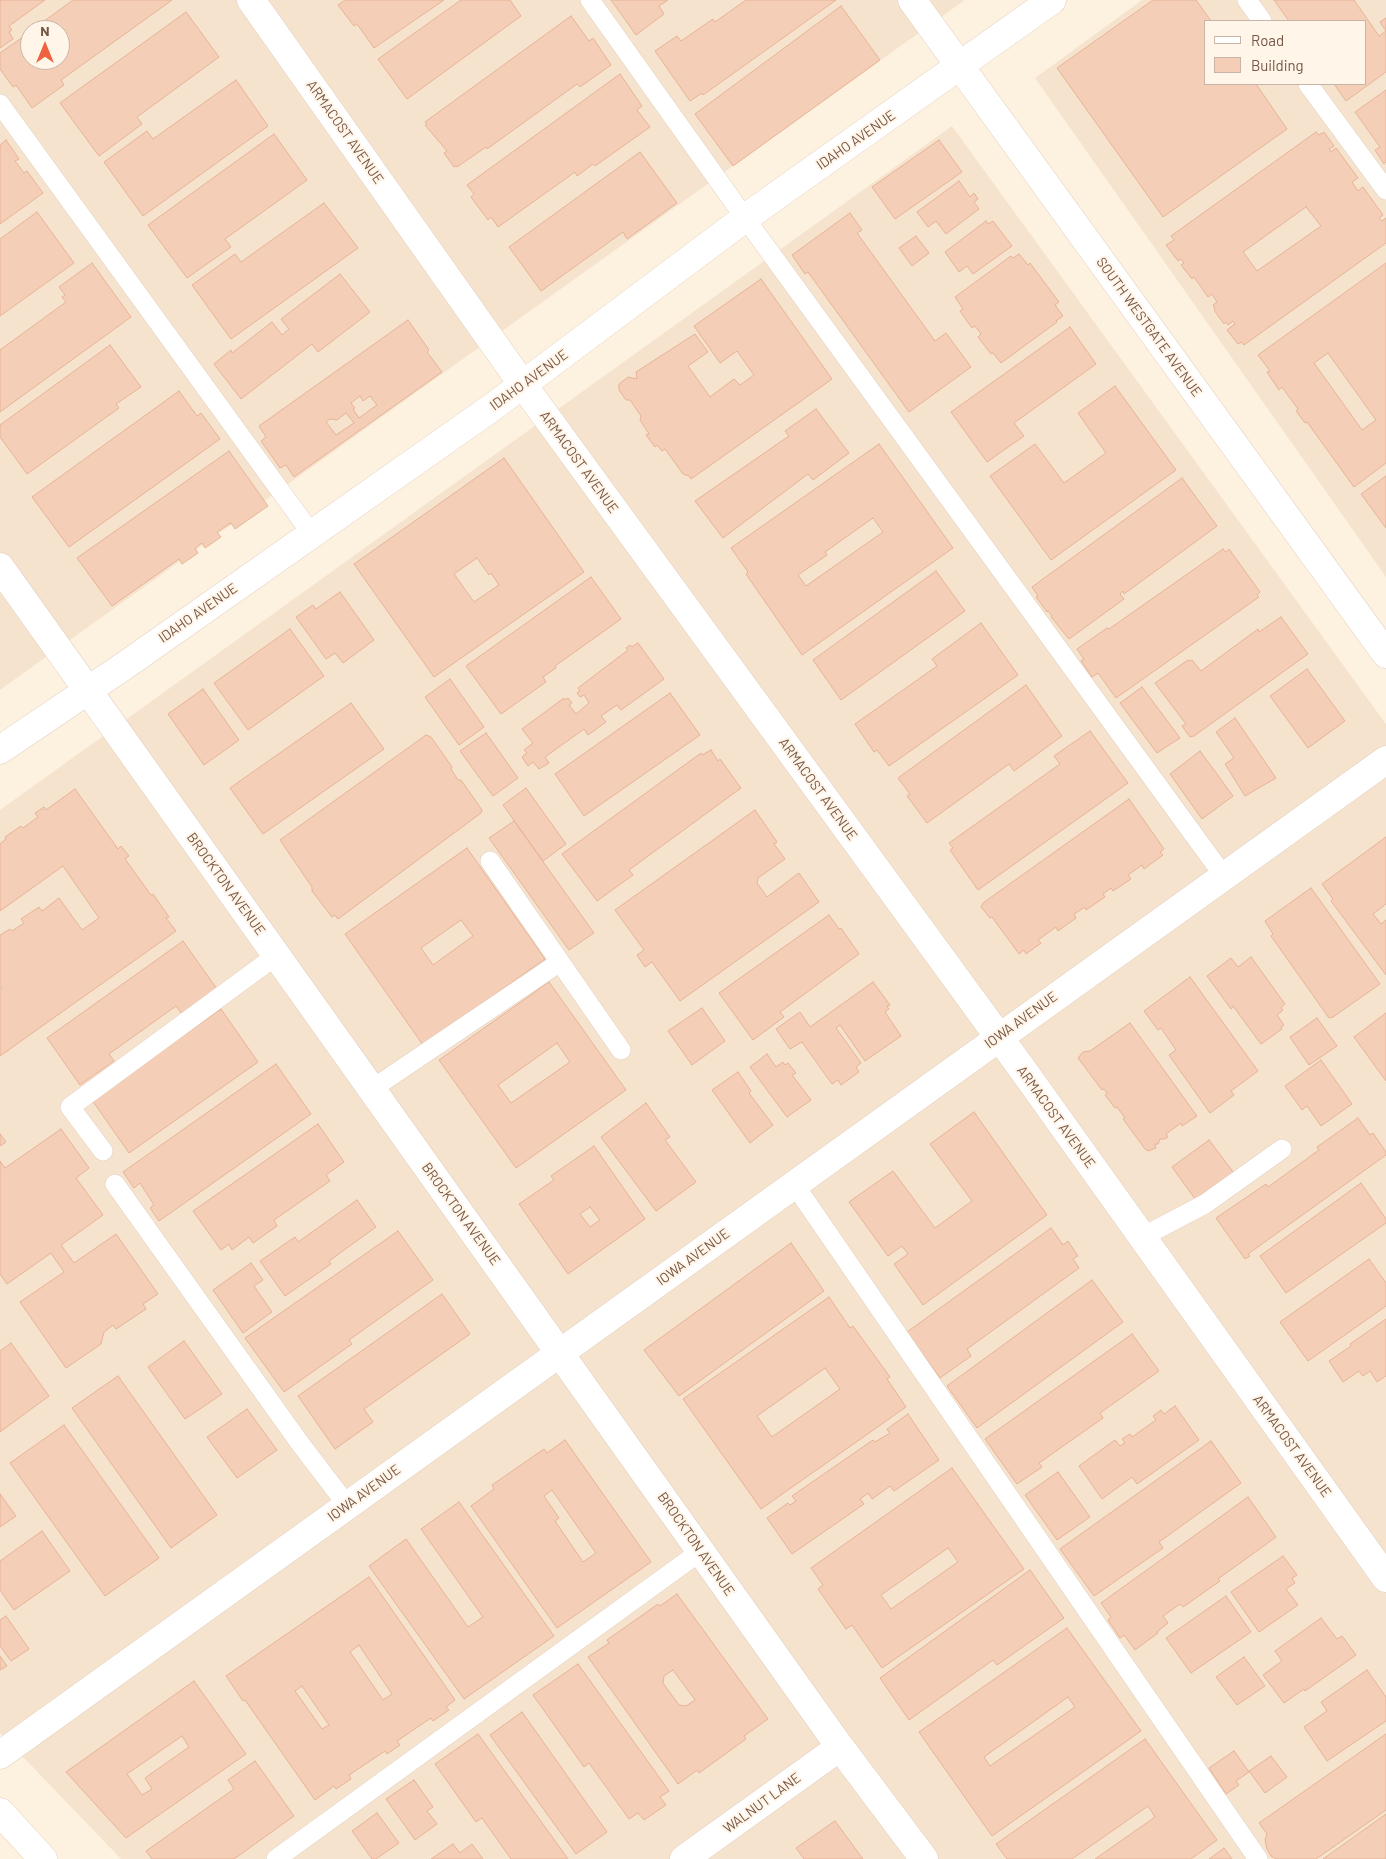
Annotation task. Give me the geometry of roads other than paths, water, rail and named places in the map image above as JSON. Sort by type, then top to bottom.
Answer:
[{"type":"street","name":"ARMACOST AVENUE","points":[[251,0],[523,385],[999,1037],[1386,1578]]},
{"type":"street","name":"SOUTH WESTGATE AVENUE","points":[[912,0],[1386,654]]},
{"type":"street","name":"IDAHO AVENUE","points":[[0,750],[127,664],[523,385],[745,218],[1052,0]]},
{"type":"street","name":"BROCKTON AVENUE","points":[[0,567],[840,1747],[924,1859]]},
{"type":"street","name":"IOWA AVENUE","points":[[0,1755],[1223,875],[1386,760]]},
{"type":"street","name":"WALNUT LANE","points":[[684,1859],[840,1747]]},
{"type":"street","points":[[0,1812],[43,1859]]},
{"type":"lane","points":[[590,0],[745,218],[1223,875]]},
{"type":"lane","points":[[1247,0],[1261,20]]},
{"type":"lane","points":[[1309,85],[1386,190]]},
{"type":"lane","points":[[0,104],[311,534]]},
{"type":"lane","points":[[490,861],[621,1050]]},
{"type":"lane","points":[[103,1151],[70,1107],[277,955]]},
{"type":"lane","points":[[372,1089],[560,962]]},
{"type":"lane","points":[[1142,1237],[1205,1204],[1282,1149]]},
{"type":"lane","points":[[115,1184],[347,1505]]},
{"type":"lane","points":[[794,1184],[1258,1859]]},
{"type":"lane","points":[[276,1859],[701,1551]]}]
